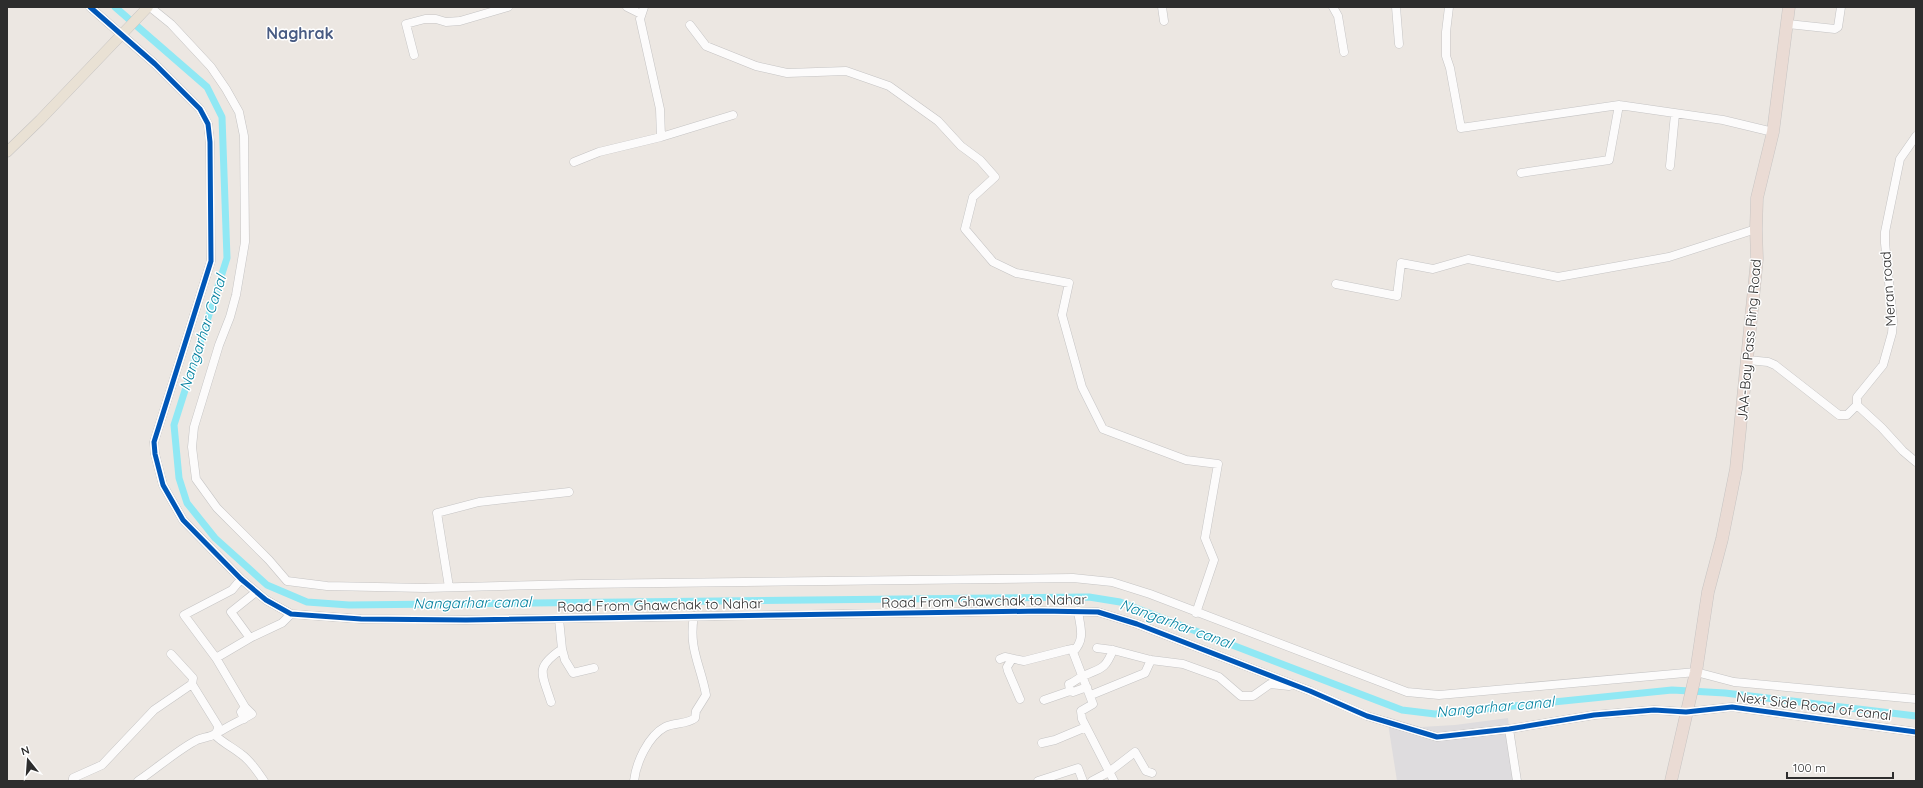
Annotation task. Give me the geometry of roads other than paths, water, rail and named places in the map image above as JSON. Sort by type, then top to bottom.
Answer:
[{"type":"highway","name":"JAA-Bay Pass Ring Road","points":[[1687,707],[1696,672],[1708,592],[1722,539],[1736,468],[1757,259],[1757,198],[1773,132],[1789,7]]},
{"type":"highway","points":[[1671,781],[1687,707]]},
{"type":"main road","points":[[7,152],[149,7]]},
{"type":"street","name":"Road From Ghawchak to Nahar","points":[[90,7],[122,34],[200,109],[208,124],[210,142],[211,261],[154,442],[155,454],[163,485],[183,520],[241,579],[266,600],[291,614],[361,619],[559,619],[1078,611],[1098,612],[1137,624],[1299,687],[1367,716],[1437,737],[1509,729],[1594,715],[1687,707]]},
{"type":"street","points":[[149,7],[171,24],[211,67],[226,88],[239,112],[244,136],[245,242],[236,295],[230,317],[219,345],[194,427],[192,446],[196,479],[216,508],[269,560],[287,581],[327,586],[449,587],[1073,578],[1112,582],[1150,594],[1407,692],[1439,695],[1696,672],[1734,682],[1916,699]]},
{"type":"street","points":[[414,55],[406,24],[425,19],[436,19],[446,22],[460,21],[508,7]]},
{"type":"street","points":[[627,7],[642,11],[643,36],[660,109],[661,137]]},
{"type":"street","points":[[1162,7],[1164,21]]},
{"type":"street","points":[[1333,7],[1338,16],[1344,52]]},
{"type":"street","points":[[1396,7],[1399,44]]},
{"type":"street","points":[[1449,7],[1446,32],[1446,56],[1450,68],[1461,128],[1619,105],[1723,120],[1773,132]]},
{"type":"street","points":[[1788,24],[1835,29],[1838,27],[1841,7]]},
{"type":"street","points":[[690,25],[706,46],[756,66],[787,73],[846,71],[890,86],[938,121],[961,146],[980,160],[995,177],[973,196],[965,229],[993,262],[1016,273],[1069,283],[1062,315],[1082,388],[1103,429],[1186,460],[1218,464],[1206,538],[1214,560],[1196,612]]},
{"type":"street","points":[[1521,173],[1609,160],[1619,105]]},
{"type":"street","points":[[1670,166],[1675,114]]},
{"type":"street","points":[[574,162],[599,152],[661,137],[733,115]]},
{"type":"street","name":"Meran road","points":[[1857,405],[1857,397],[1883,365],[1892,334],[1893,321],[1885,243],[1886,232],[1900,159],[1916,136]]},
{"type":"street","points":[[1336,284],[1396,296],[1402,263],[1433,269],[1468,259],[1558,277],[1669,257],[1756,229]]},
{"type":"street","points":[[1748,360],[1768,362],[1775,365],[1839,415],[1847,415],[1857,405],[1916,462]]},
{"type":"street","points":[[449,587],[437,513],[479,502],[569,492]]},
{"type":"street","points":[[138,781],[198,739],[221,731],[237,720],[244,719],[252,714],[245,707],[216,658],[184,615],[232,590],[241,579]]},
{"type":"street","points":[[250,638],[232,612],[256,592]]},
{"type":"street","points":[[1073,652],[1080,645],[1082,639],[1078,611]]},
{"type":"street","points":[[216,658],[250,638],[282,623],[291,614]]},
{"type":"street","points":[[634,781],[637,767],[650,741],[665,727],[690,722],[695,718],[696,710],[706,695],[702,674],[692,648],[691,631],[694,616]]},
{"type":"street","points":[[559,619],[562,649],[565,660],[573,673],[594,668]]},
{"type":"street","points":[[1097,648],[1113,650],[1151,660],[1183,664],[1219,676],[1241,696],[1253,696],[1270,684],[1299,687]]},
{"type":"street","points":[[551,702],[542,674],[543,666],[547,659],[562,649]]},
{"type":"street","points":[[1000,659],[1005,657],[1024,661],[1072,649],[1093,704],[1081,711],[1082,719],[1114,781]]},
{"type":"street","points":[[1070,691],[1070,684],[1082,676],[1102,668],[1109,661],[1113,650]]},
{"type":"street","points":[[171,654],[193,678],[192,684],[218,726],[217,732],[224,744],[241,754],[252,764],[264,781]]},
{"type":"street","points":[[1012,659],[1007,667],[1020,699]]},
{"type":"street","points":[[1044,700],[1070,691],[1089,691],[1145,673],[1151,660]]},
{"type":"street","points":[[72,781],[73,778],[102,765],[154,710],[192,684]]},
{"type":"street","name":"Next Side Road of canal","points":[[1687,707],[1732,707],[1916,732]]},
{"type":"street","points":[[1042,743],[1055,740],[1086,726]]},
{"type":"street","points":[[1509,729],[1517,781]]},
{"type":"street","points":[[1092,781],[1109,772],[1135,752],[1146,771],[1152,773]]},
{"type":"street","points":[[1038,781],[1078,768],[1083,781]]},
{"type":"waterway","name":"Nangarhar canal","points":[[115,7],[207,87],[222,117],[227,258],[174,425],[179,478],[187,503],[215,538],[267,585],[307,602],[349,605],[1089,597],[1120,602],[1402,710],[1435,714],[1672,690],[1725,693],[1916,716]]},
{"type":"district","name":"Naghrak","points":[[300,33]]},
{"type":"water label","name":"Nangarhar Canal","points":[[203,333]]}]
